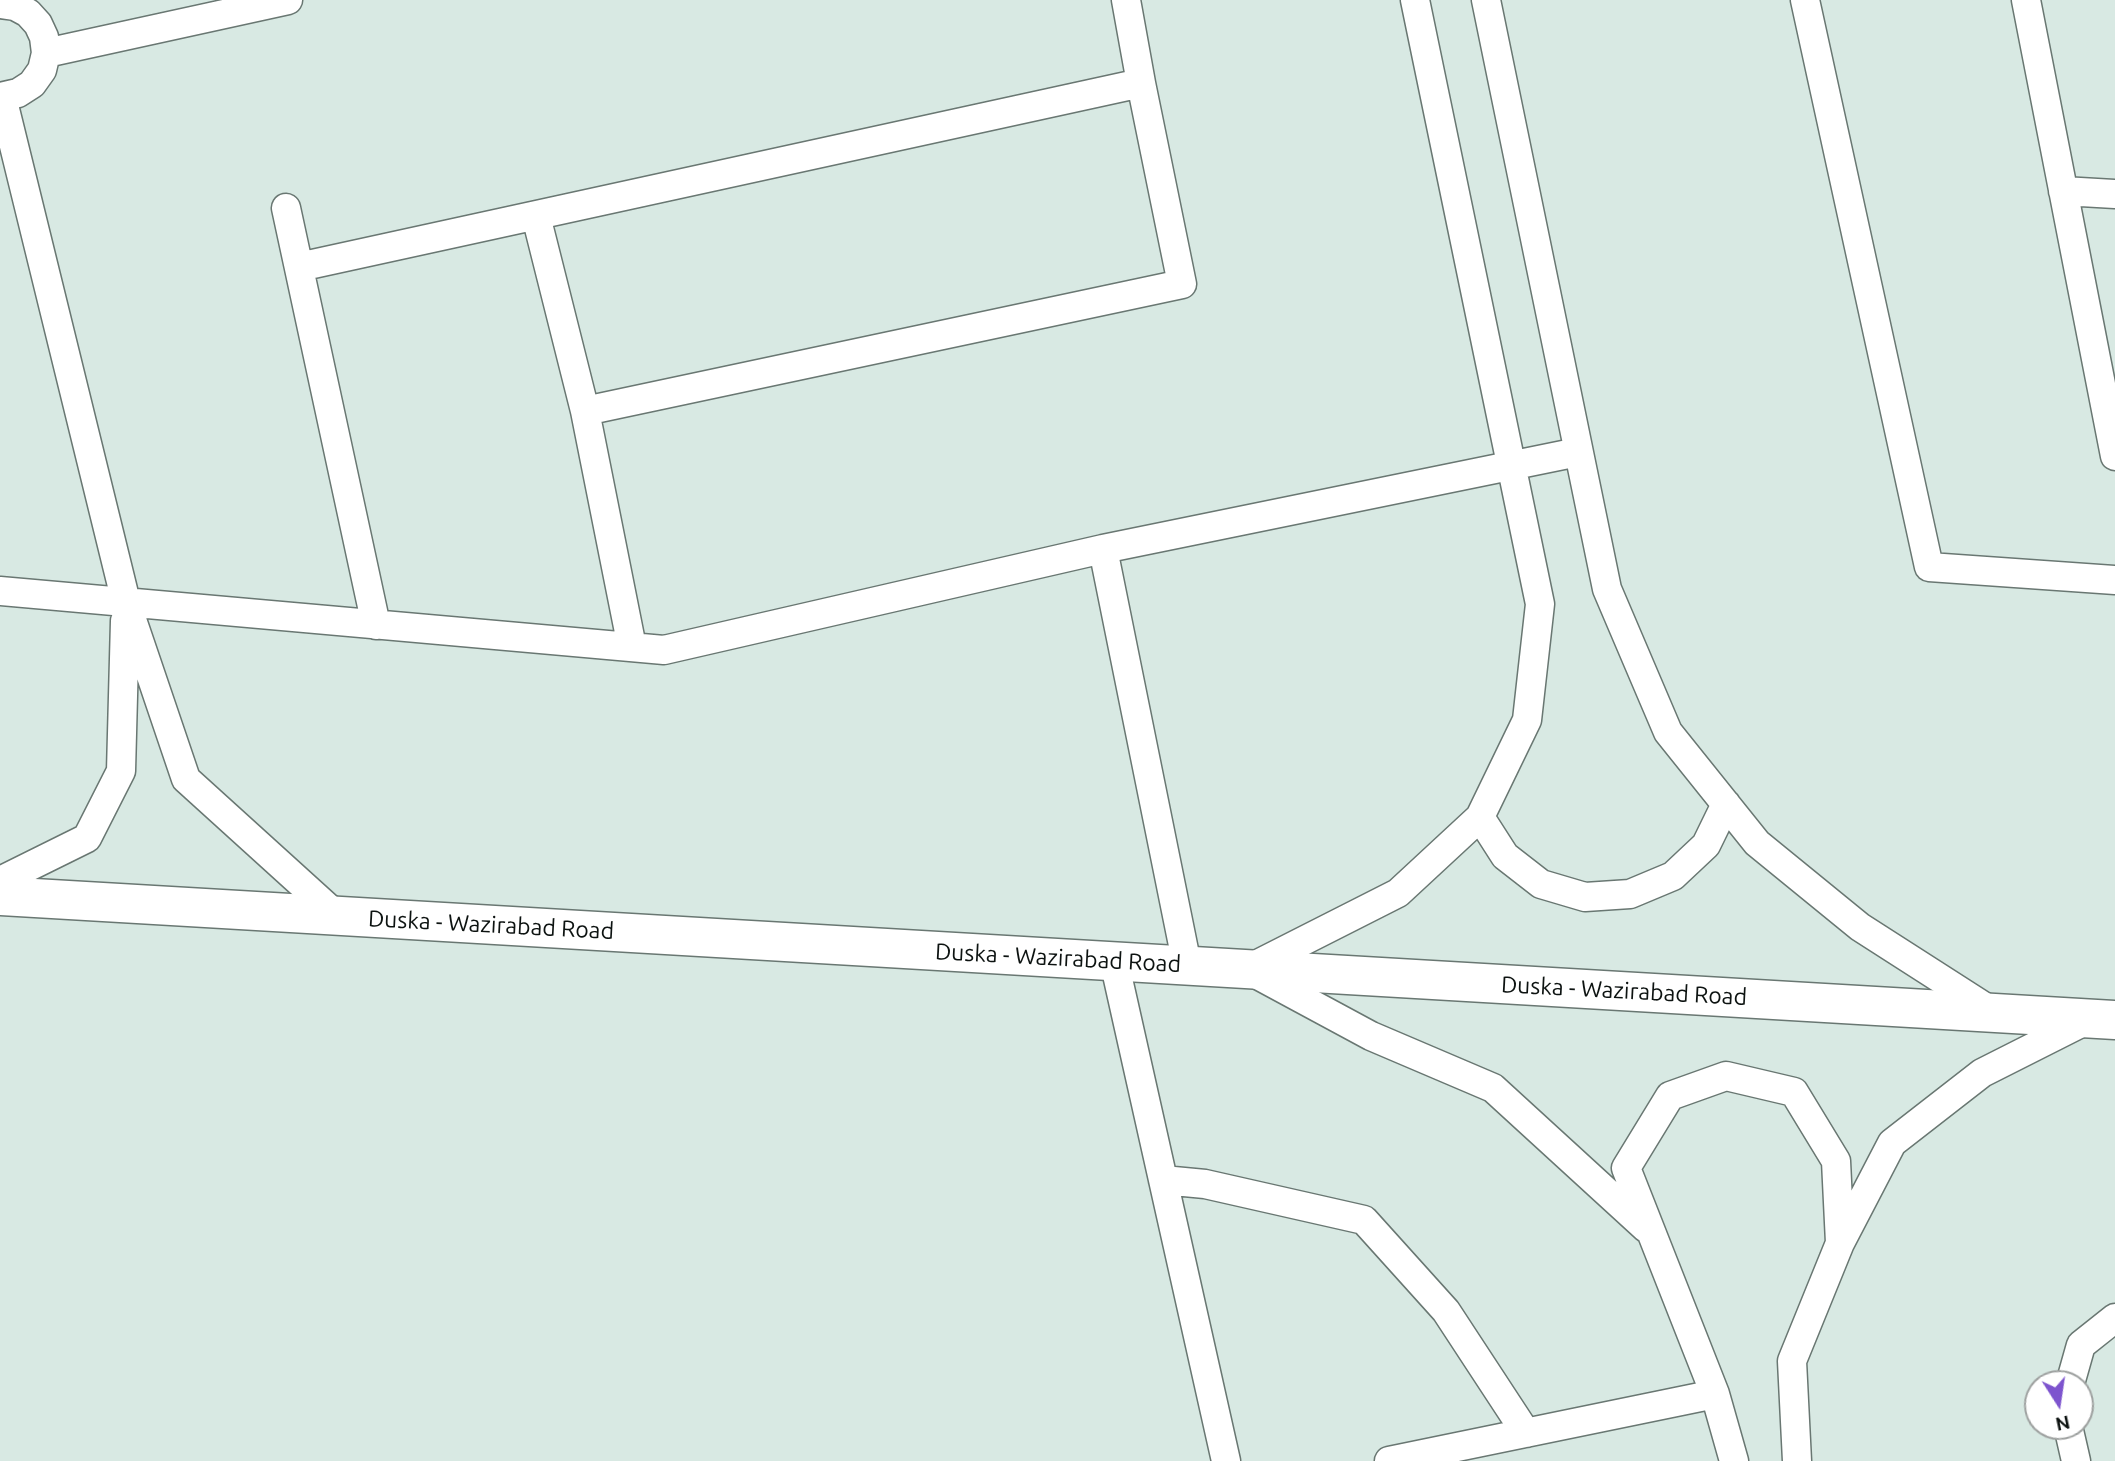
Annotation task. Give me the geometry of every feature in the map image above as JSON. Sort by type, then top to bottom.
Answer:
[{"type":"main road","name":"Duska - Wazirabad Road","points":[[0,896],[2102,1020]]},
{"type":"street","points":[[47,53],[288,0]]},
{"type":"street","points":[[585,411],[1181,284],[1126,0]]},
{"type":"street","points":[[1248,969],[1398,893],[1480,817],[1527,720],[1540,604],[1415,0]]},
{"type":"street","points":[[1486,0],[1608,589],[1668,732],[1757,843],[1860,927],[1993,1013]]},
{"type":"street","points":[[1805,0],[1929,567],[2115,580]]},
{"type":"street","points":[[2026,0],[2063,191],[2108,388],[2115,456]]},
{"type":"street","points":[[0,4],[15,6],[28,13],[38,24],[44,37],[47,53],[42,70],[32,84],[18,93],[1,97],[126,602],[186,779],[336,915]]},
{"type":"street","points":[[299,267],[1141,83]]},
{"type":"street","points":[[2063,191],[2115,194]]},
{"type":"street","points":[[286,208],[376,625]]},
{"type":"street","points":[[536,216],[585,411],[632,648]]},
{"type":"street","points":[[0,591],[664,650],[1103,549],[1578,452]]},
{"type":"street","points":[[1103,549],[1187,965]]},
{"type":"street","points":[[0,881],[87,838],[121,771],[126,602]]},
{"type":"street","points":[[1480,817],[1505,856],[1541,884],[1585,897],[1630,894],[1673,876],[1706,845],[1726,804]]},
{"type":"street","points":[[1114,961],[1226,1461]]},
{"type":"street","points":[[1248,969],[1371,1036],[1493,1088],[1651,1232]]},
{"type":"street","points":[[1797,1461],[1792,1362],[1840,1243],[1892,1143],[1982,1073],[2102,1020]]},
{"type":"street","points":[[1734,1461],[1715,1394],[1626,1168],[1670,1096],[1726,1076],[1794,1091],[1836,1161],[1840,1243]]},
{"type":"street","points":[[1163,1180],[1205,1184],[1364,1220],[1446,1311],[1525,1433]]},
{"type":"street","points":[[2074,1370],[2081,1345],[2115,1318]]},
{"type":"street","points":[[1389,1461],[1715,1394]]},
{"type":"street","points":[[2071,1440],[2076,1461]]}]
